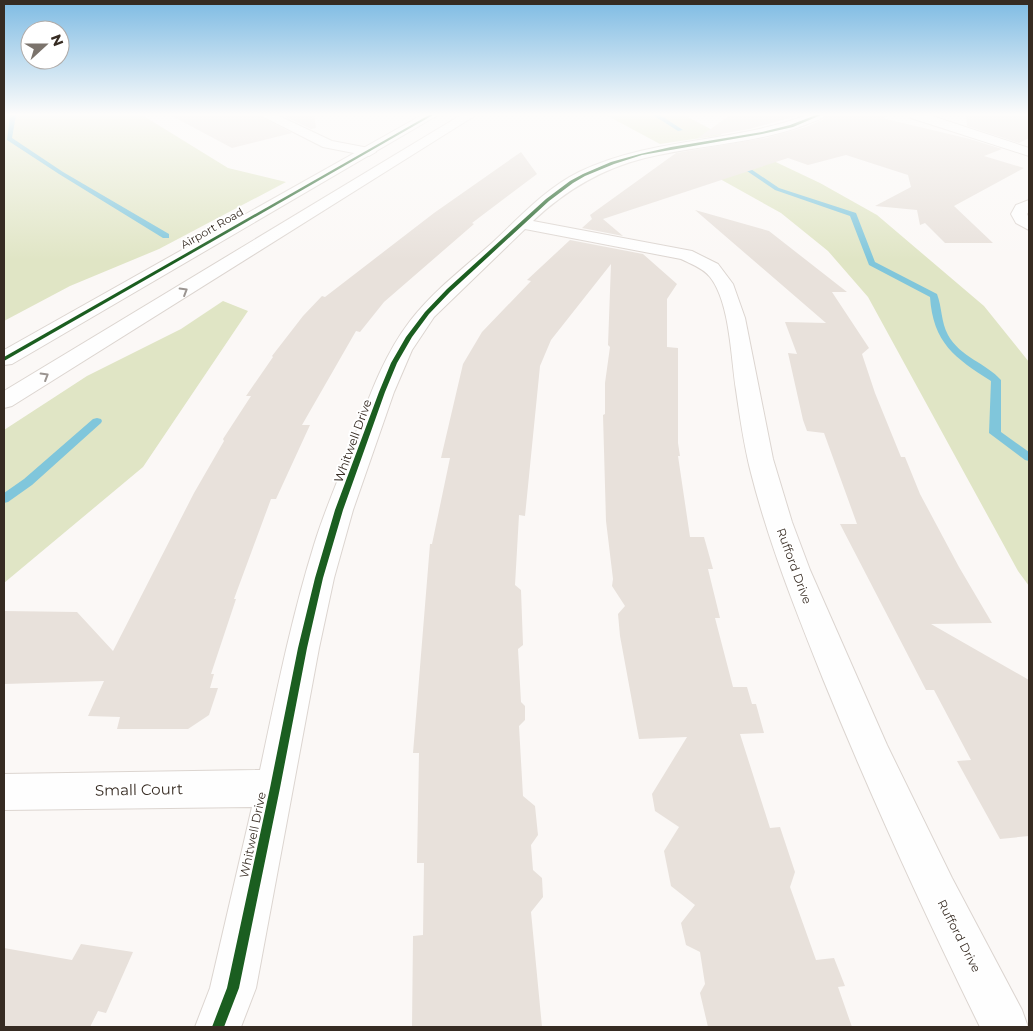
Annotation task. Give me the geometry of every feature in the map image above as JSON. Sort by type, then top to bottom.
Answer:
[{"type":"street","name":"Airport Road","points":[[4,359],[348,163]]},
{"type":"street","points":[[4,401],[393,163]]},
{"type":"street","name":"Whitwell Drive","points":[[218,1027],[233,988],[311,618],[339,512],[392,370],[407,338],[428,312],[522,224],[571,183],[612,163]]},
{"type":"street","points":[[1029,205],[1022,208],[1019,214],[1022,220],[1029,225]]},
{"type":"street","name":"Rufford Drive","points":[[522,224],[686,255],[705,264],[717,273],[724,284],[735,318],[756,443],[771,503],[798,580],[866,742],[955,930],[1005,1027]]},
{"type":"street","name":"Small Court","points":[[4,792],[275,788]]},
{"type":"green space","points":[[4,163],[220,163],[228,168],[286,182],[159,249],[70,286],[4,321]]},
{"type":"green space","points":[[692,163],[778,163],[820,183],[877,215],[984,306],[1029,362],[1029,586],[1018,571],[868,297],[828,251],[781,213]]},
{"type":"green space","points":[[223,301],[248,311],[143,467],[4,583],[4,430],[87,376],[181,329]]},
{"type":"building","points":[[505,163],[529,163],[537,174],[472,223],[474,224],[384,302],[360,332],[356,331],[302,425],[310,425],[276,499],[271,499],[234,599],[236,599],[211,674],[214,674],[210,688],[218,688],[209,715],[188,729],[117,729],[120,717],[88,716],[104,681],[4,684],[4,611],[77,612],[113,651],[194,493],[224,441],[223,439],[251,396],[246,396],[272,356],[303,316],[322,296],[325,297],[434,213]]},
{"type":"building","points":[[662,163],[772,163],[603,219],[623,236],[582,228],[592,219],[590,215]]},
{"type":"building","points":[[871,163],[1008,163],[1024,168],[954,206],[993,243],[945,243],[925,223],[920,225],[917,210],[875,206],[911,187],[908,175]]},
{"type":"building","points":[[695,210],[769,231],[847,292],[832,292],[869,348],[862,354],[875,393],[901,457],[905,457],[920,494],[959,567],[992,623],[931,624],[1029,680],[1029,836],[1000,839],[957,761],[971,760],[934,690],[926,690],[840,524],[857,524],[824,433],[807,431],[803,420],[788,353],[797,354],[785,322],[826,323]]},
{"type":"building","points":[[570,240],[643,254],[677,284],[667,299],[667,347],[678,348],[678,443],[680,456],[678,456],[690,537],[704,537],[713,569],[708,569],[720,618],[715,618],[733,687],[747,687],[752,704],[756,704],[764,733],[740,734],[770,828],[780,827],[795,872],[790,887],[816,960],[834,958],[845,986],[838,987],[852,1027],[708,1027],[700,993],[705,984],[700,952],[686,945],[681,923],[695,905],[671,886],[664,851],[679,827],[655,811],[652,794],[687,737],[639,739],[620,636],[618,614],[625,606],[612,586],[613,579],[606,521],[603,415],[605,414],[605,383],[610,347],[608,345],[611,264],[551,340],[540,366],[525,516],[519,515],[515,585],[521,590],[523,645],[518,649],[521,702],[525,706],[525,720],[519,726],[523,796],[535,806],[538,835],[531,845],[533,870],[542,878],[543,897],[531,912],[542,1027],[412,1027],[413,936],[423,935],[424,863],[417,863],[419,753],[413,753],[430,544],[432,544],[450,458],[441,458],[463,364],[482,332],[531,281],[527,280]]},
{"type":"building","points":[[81,944],[133,952],[106,1013],[98,1011],[90,1027],[4,1027],[4,948],[72,960]]},
{"type":"waterway","points":[[46,163],[166,236]]},
{"type":"waterway","points":[[739,163],[777,189],[853,215],[872,263],[934,296],[935,312],[939,326],[952,347],[971,364],[996,380],[995,433],[1029,457]]},
{"type":"waterway","points":[[4,499],[28,482],[97,421]]},
{"type":"cycle path","points":[[4,359],[348,163]]},
{"type":"cycle path","points":[[218,1027],[233,988],[302,648],[328,543],[394,363],[417,325],[448,291],[548,200],[584,175],[612,163]]}]
